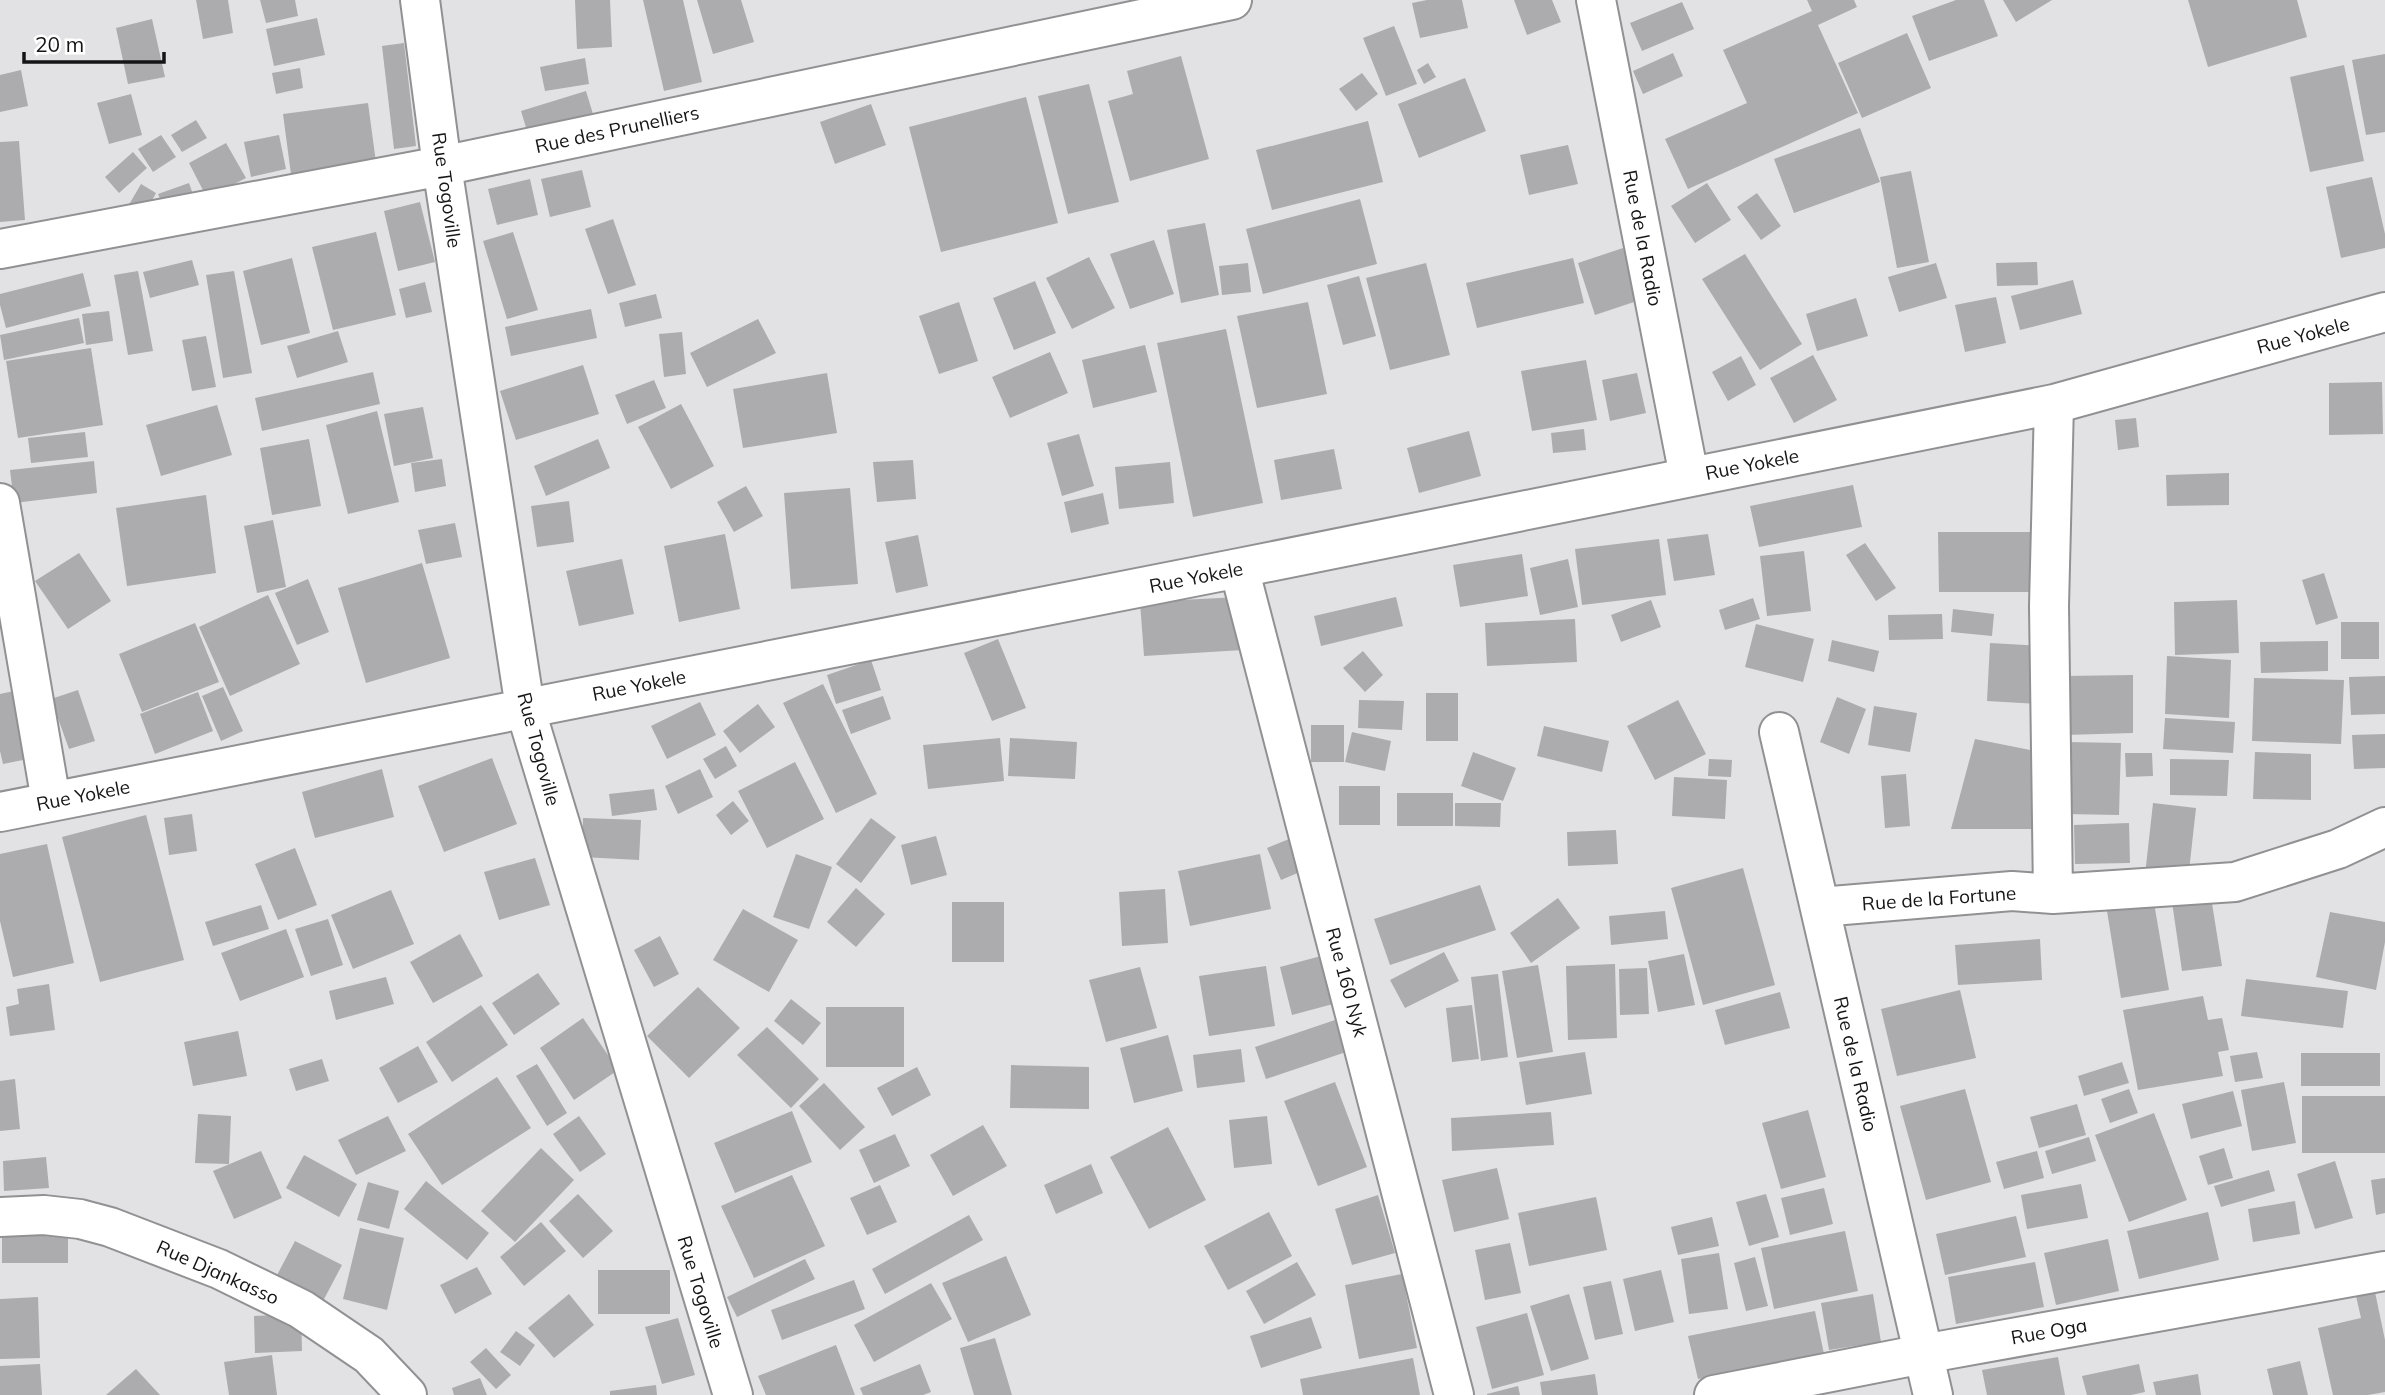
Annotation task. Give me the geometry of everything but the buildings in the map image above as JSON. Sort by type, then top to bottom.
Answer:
[{"type":"street","name":"Rue Togoville","points":[[420,0],[442,166],[525,708],[733,1395]]},
{"type":"street","name":"Rue des Prunelliers","points":[[0,249],[442,166],[1232,0]]},
{"type":"street","name":"Rue de la Radio","points":[[1596,0],[1689,476]]},
{"type":"street","name":"Rue Yokele","points":[[0,812],[2054,404],[2385,312]]},
{"type":"street","points":[[2053,894],[2049,606],[2054,404]]},
{"type":"street","points":[[0,503],[51,801]]},
{"type":"street","name":"Rue 160 Nyk","points":[[1239,568],[1454,1395]]},
{"type":"street","name":"Rue de la Radio","points":[[1779,732],[1933,1395]]},
{"type":"street","name":"Rue de la Fortune","points":[[1820,907],[2012,891],[2053,894],[2235,882],[2338,849],[2385,827]]},
{"type":"street","name":"Rue Djankasso","points":[[0,1217],[80,1219],[110,1227],[219,1269],[301,1309],[369,1355],[407,1395]]},
{"type":"street","name":"Rue Oga","points":[[1714,1395],[1923,1354],[2385,1271]]}]
